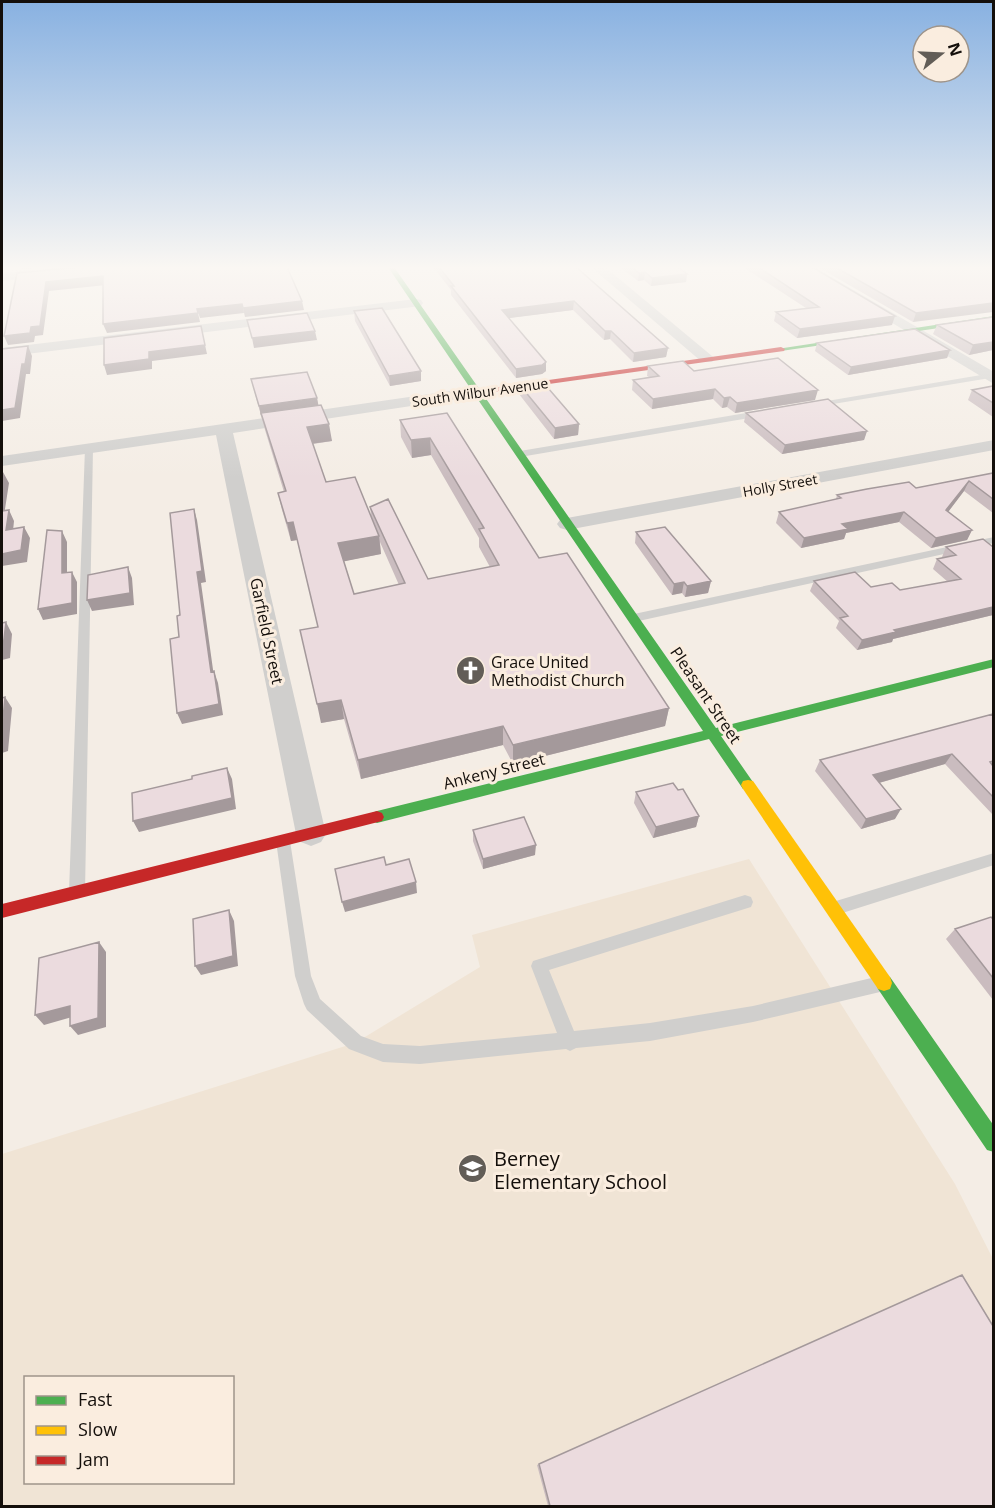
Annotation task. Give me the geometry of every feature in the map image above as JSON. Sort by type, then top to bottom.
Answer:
[{"type":"main road","name":"Pleasant Street","points":[[440,337],[885,982],[993,1143]]},
{"type":"main road","name":"South Wilbur Avenue","points":[[478,392],[861,337]]},
{"type":"main road","name":"Ankeny Street","points":[[2,911],[993,663]]},
{"type":"street","points":[[2,353],[131,337]]},
{"type":"street","points":[[680,337],[707,360]]},
{"type":"street","points":[[923,337],[990,377]]},
{"type":"street","name":"South Wilbur Avenue","points":[[2,461],[478,392]]},
{"type":"street","name":"Garfield Street","points":[[223,428],[311,834]]},
{"type":"street","name":"Holly Street","points":[[567,524],[993,445]]},
{"type":"lane","points":[[801,407],[990,377]]},
{"type":"lane","points":[[520,454],[777,411]]},
{"type":"lane","points":[[77,892],[89,448]]},
{"type":"lane","points":[[634,618],[993,540]]},
{"type":"lane","points":[[283,841],[303,976],[313,1004],[355,1043],[383,1053],[420,1055],[570,1042],[650,1032],[753,1014],[885,982]]},
{"type":"lane","points":[[834,909],[993,859]]},
{"type":"lane","points":[[570,1042],[539,966],[745,902]]},
{"type":"shaded area","name":"Berney Elementary School","points":[[749,859],[955,1184],[993,1259],[993,1506],[2,1506],[2,1154],[355,1043],[480,967],[472,935]]},
{"type":"building","points":[[203,337],[205,345],[149,352],[149,359],[104,365],[104,338]]},
{"type":"building","points":[[368,337],[400,337],[421,371],[389,376]]},
{"type":"building","points":[[491,337],[525,337],[546,362],[542,365],[516,369]]},
{"type":"building","points":[[618,337],[656,337],[668,348],[634,353]]},
{"type":"building","points":[[856,337],[929,337],[950,350],[851,367],[817,343]]},
{"type":"building","points":[[959,337],[993,337],[993,342],[973,345]]},
{"type":"building","points":[[28,346],[25,364],[22,364],[15,408],[2,410],[2,349]]},
{"type":"building","points":[[778,358],[818,390],[737,403],[730,397],[724,398],[715,389],[653,399],[633,380],[659,376],[648,366],[683,361],[694,371]]},
{"type":"building","points":[[307,372],[317,398],[259,406],[251,379]]},
{"type":"building","points":[[542,381],[579,424],[555,428],[519,384]]},
{"type":"building","points":[[993,386],[993,403],[972,390]]},
{"type":"building","points":[[828,399],[867,431],[785,445],[746,413]]},
{"type":"building","points":[[321,405],[329,424],[307,427],[326,482],[355,477],[379,536],[338,543],[354,594],[405,583],[370,507],[388,499],[428,579],[499,565],[479,529],[484,528],[430,438],[411,440],[400,420],[447,413],[539,558],[567,553],[669,708],[513,745],[503,726],[358,760],[341,700],[317,704],[300,630],[318,627],[293,522],[287,523],[278,493],[286,491],[261,413]]},
{"type":"building","points":[[993,473],[993,499],[969,481],[946,510],[972,530],[936,538],[904,512],[842,524],[848,529],[804,538],[779,512],[841,498],[837,495],[867,489],[909,482],[916,488]]},
{"type":"building","points":[[194,509],[202,571],[197,572],[211,672],[214,671],[219,704],[177,713],[170,639],[179,637],[177,616],[180,615],[170,513]]},
{"type":"building","points":[[9,510],[6,530],[24,527],[21,550],[2,554],[2,511]]},
{"type":"building","points":[[665,527],[711,581],[687,586],[684,582],[674,584],[636,532]]},
{"type":"building","points":[[47,530],[62,531],[62,573],[72,572],[72,603],[38,609]]},
{"type":"building","points":[[983,539],[993,547],[993,607],[894,630],[896,632],[862,640],[840,618],[848,616],[814,581],[855,572],[871,587],[892,583],[900,590],[961,579],[937,559],[956,555],[946,547]]},
{"type":"building","points":[[128,567],[130,593],[87,600],[88,575]]},
{"type":"building","points":[[6,622],[3,647],[2,647],[2,623]]},
{"type":"building","points":[[5,697],[2,730],[2,698]]},
{"type":"building","points":[[993,714],[993,761],[990,762],[993,766],[993,797],[952,754],[873,775],[901,809],[866,819],[820,760]]},
{"type":"building","points":[[227,768],[232,798],[133,821],[132,793]]},
{"type":"building","points":[[673,783],[678,790],[683,789],[699,816],[656,827],[636,792]]},
{"type":"building","points":[[524,817],[536,845],[483,859],[473,830]]},
{"type":"building","points":[[384,857],[386,865],[409,859],[416,882],[342,902],[335,869]]},
{"type":"building","points":[[229,910],[233,956],[195,966],[193,919]]},
{"type":"building","points":[[991,917],[993,919],[993,978],[955,929]]},
{"type":"building","points":[[99,942],[98,1018],[70,1026],[70,1006],[35,1015],[39,958]]},
{"type":"building","points":[[962,1275],[993,1326],[993,1506],[550,1506],[539,1464]]},
{"type":"traffic: fast","points":[[440,337],[748,785]]},
{"type":"traffic: fast","points":[[781,349],[861,337]]},
{"type":"traffic: fast","points":[[377,817],[994,663]]},
{"type":"traffic: fast","points":[[884,983],[994,1143]]},
{"type":"traffic: slow","points":[[748,785],[884,983]]},
{"type":"traffic: jam","points":[[478,392],[781,349]]},
{"type":"traffic: jam","points":[[2,911],[377,817]]},
{"type":"place","name":"Grace United Methodist Church","points":[[470,671]]},
{"type":"place","name":"Berney Elementary School","points":[[473,1169]]}]
